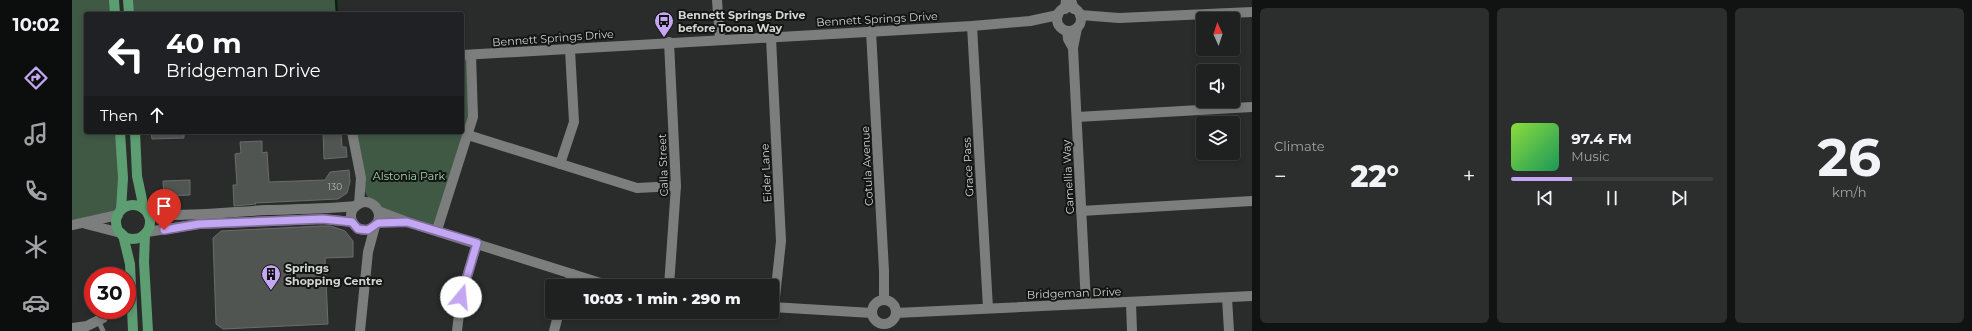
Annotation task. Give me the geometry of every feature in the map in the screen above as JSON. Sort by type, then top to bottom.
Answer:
[{"type":"main road","points":[[114,0],[115,12]]},
{"type":"main road","points":[[128,0],[129,12]]},
{"type":"main road","points":[[120,134],[123,178],[120,212],[117,224],[122,234],[130,264],[134,331]]},
{"type":"main road","points":[[135,134],[137,176],[150,224],[146,233],[144,262],[148,331]]},
{"type":"main road","points":[[120,212],[135,205],[146,212]]},
{"type":"main road","points":[[122,234],[136,238],[146,233]]},
{"type":"street","points":[[717,0],[720,39]]},
{"type":"street","points":[[1069,8],[1071,28]]},
{"type":"street","name":"Bennett Springs Drive","points":[[467,55],[570,50],[720,39],[771,38],[972,26],[1030,21],[1069,8],[1106,17],[1119,18],[1252,12]]},
{"type":"street","name":"Camellia Way","points":[[1069,8],[1077,117],[1086,304]]},
{"type":"street","name":"Bennett Springs Drive","points":[[1030,21],[1071,28],[1106,17]]},
{"type":"street","name":"Grace Pass","points":[[972,26],[988,308]]},
{"type":"street","name":"Cotula Avenue","points":[[871,31],[884,271],[884,300]]},
{"type":"street","name":"Eider Lane","points":[[771,38],[782,241],[777,279]]},
{"type":"street","name":"Calla Street","points":[[669,42],[676,186],[669,279]]},
{"type":"street","points":[[560,164],[574,122],[570,50]]},
{"type":"street","points":[[437,230],[473,117],[467,55]]},
{"type":"street","points":[[1077,117],[1252,107]]},
{"type":"street","points":[[352,134],[361,178],[369,203],[378,211],[407,222],[437,230],[588,279]]},
{"type":"street","points":[[468,135],[637,188],[676,186]]},
{"type":"street","points":[[361,178],[357,204],[351,213],[355,226],[368,252]]},
{"type":"street","points":[[1082,211],[1252,201]]},
{"type":"street","points":[[146,212],[180,215],[336,208],[369,203]]},
{"type":"street","points":[[360,331],[368,252],[377,225],[378,211]]},
{"type":"street","points":[[72,225],[85,224],[120,212]]},
{"type":"street","points":[[180,215],[199,224]]},
{"type":"street","points":[[146,233],[199,224],[323,219],[368,230],[377,225],[407,222]]},
{"type":"street","points":[[85,224],[122,234]]},
{"type":"street","points":[[457,331],[461,297],[477,243]]},
{"type":"street","points":[[570,279],[572,274]]},
{"type":"street","name":"Bridgeman Drive","points":[[896,313],[1131,303],[1252,296]]},
{"type":"street","points":[[1227,298],[1228,331]]},
{"type":"street","points":[[884,300],[891,303],[896,313],[892,321],[884,328],[875,320],[872,313],[877,302],[884,300]]},
{"type":"street","points":[[1131,303],[1132,331]]},
{"type":"street","points":[[779,307],[872,313]]},
{"type":"street","points":[[554,331],[558,319]]},
{"type":"street","points":[[72,328],[102,324]]},
{"type":"green space","points":[[72,0],[114,0],[115,12],[84,12],[84,134],[120,134],[118,215],[72,225]]},
{"type":"green space","points":[[128,0],[336,0],[337,12],[129,12]]},
{"type":"green space","name":"Alstonia Park","points":[[464,55],[471,55],[473,117],[437,230],[376,207],[365,191],[359,172],[352,134],[464,134]]},
{"type":"building","points":[[151,134],[184,134],[184,138],[152,139]]},
{"type":"building","points":[[323,134],[341,134],[342,147],[346,147],[347,157],[324,159]]},
{"type":"building","points":[[262,141],[262,153],[267,152],[269,182],[325,180],[330,172],[349,170],[350,182],[347,193],[338,199],[255,203],[256,204],[234,206],[233,185],[237,185],[235,154],[241,153],[240,142]]},
{"type":"building","points":[[190,180],[190,195],[164,196],[163,181]]},
{"type":"building","name":"Springs Shopping Centre","points":[[331,226],[345,231],[353,241],[353,257],[325,258],[328,324],[223,329],[216,324],[213,238],[221,231]]},
{"type":"waterway","points":[[336,0],[337,12]]},
{"type":"place","name":"Bennett Springs Drive before Toona Way","points":[[664,38]]},
{"type":"place","name":"Springs Shopping Centre","points":[[271,291]]},
{"type":"route","points":[[164,230],[199,224],[323,219],[352,222],[358,229],[368,230],[372,229],[378,223],[407,222],[477,243],[461,297]]}]
